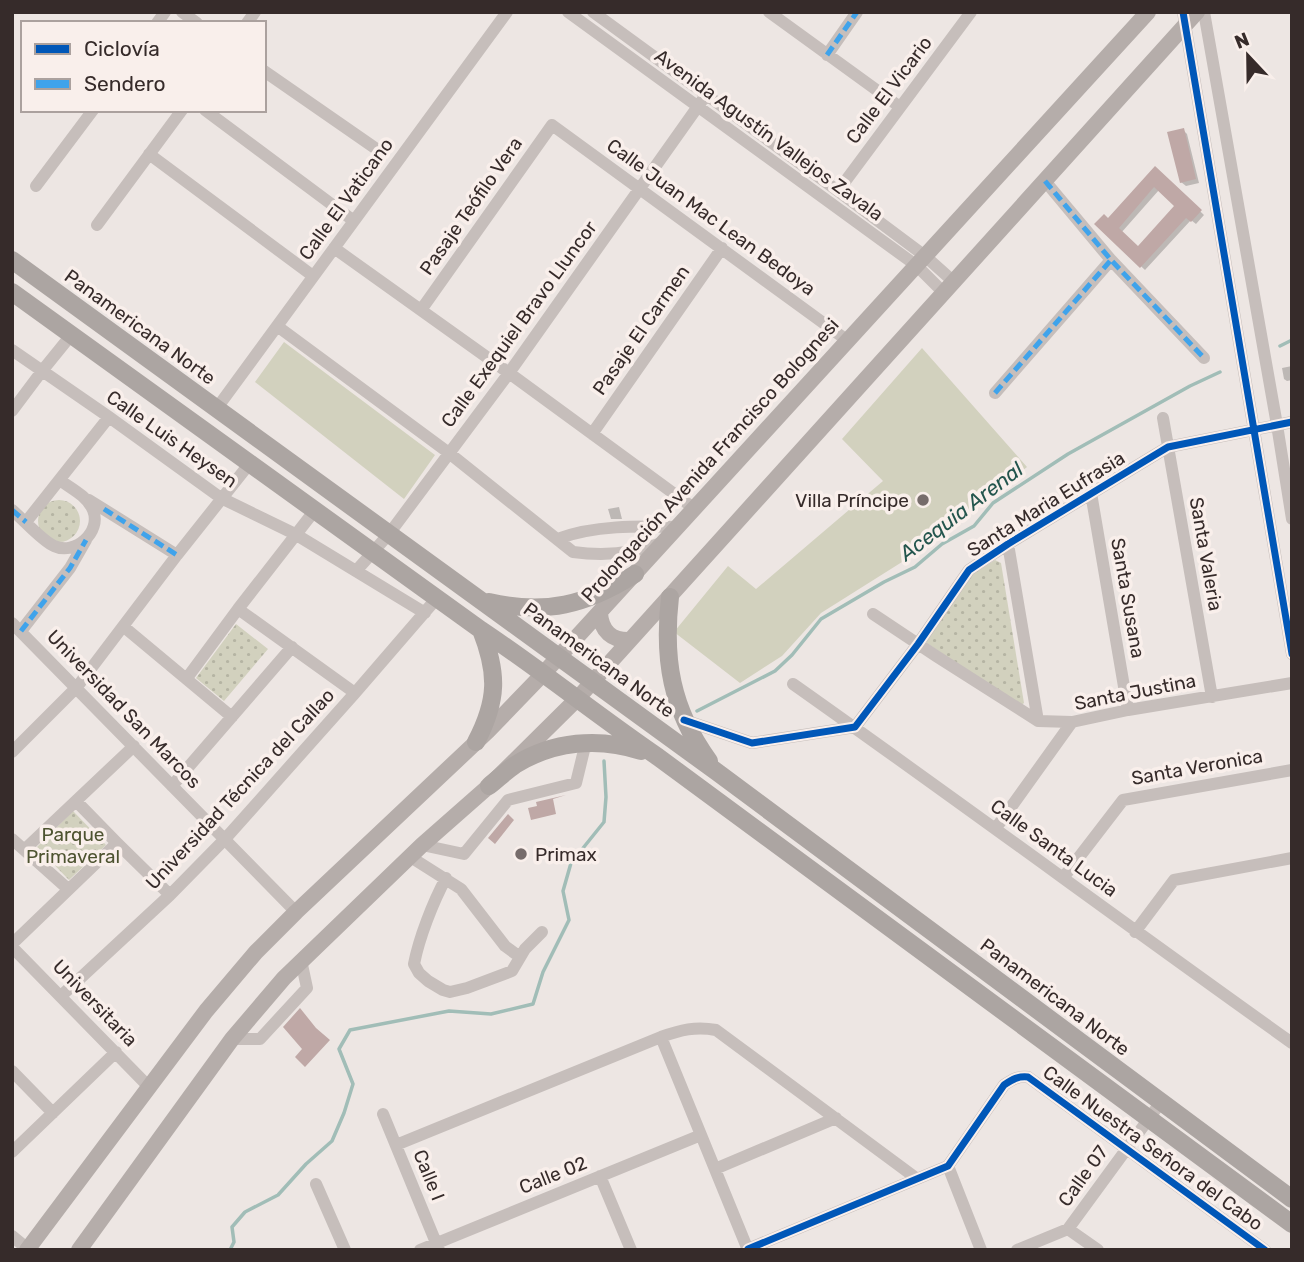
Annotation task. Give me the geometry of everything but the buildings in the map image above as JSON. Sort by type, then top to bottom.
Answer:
[{"type":"highway","name":"Panamericana Norte","points":[[12,260],[717,772],[1292,1199]]},
{"type":"highway","points":[[12,292],[522,657],[1292,1224]]},
{"type":"highway","points":[[482,601],[508,607],[562,606],[588,599],[635,574]]},
{"type":"highway","points":[[670,597],[668,659],[674,690],[684,720],[717,772]]},
{"type":"highway","points":[[476,742],[492,701],[494,677],[490,652],[481,630]]},
{"type":"highway","points":[[489,786],[514,766],[536,754],[561,746],[586,742],[623,745],[658,757]]},
{"type":"main road","name":"Prolongación Avenida Francisco Bolognesi","points":[[28,1249],[231,979],[296,912],[476,742],[543,674],[1148,12]]},
{"type":"main road","points":[[79,1250],[260,1004],[301,960],[409,856],[489,786],[593,682],[1045,181],[1189,16]]},
{"type":"main road","points":[[600,613],[602,626],[611,636],[624,641],[630,640]]},
{"type":"street","name":"Calle El Vaticano","points":[[217,408],[506,12]]},
{"type":"street","name":"Avenida Agustín Vallejos Zavala","points":[[568,12],[698,107],[921,261]]},
{"type":"street","name":"Avenida Agustín Vallejos Zavala","points":[[593,12],[838,191],[949,287]]},
{"type":"street","points":[[769,12],[900,107]]},
{"type":"street","points":[[827,55],[857,12]]},
{"type":"street","name":"Calle El Vicario","points":[[838,191],[971,12]]},
{"type":"street","points":[[1204,12],[1292,519]]},
{"type":"street","points":[[1189,16],[1292,654]]},
{"type":"street","points":[[266,72],[374,148]]},
{"type":"street","name":"Calle Exequiel Bravo Lluncor","points":[[356,571],[389,534],[509,373],[706,95]]},
{"type":"street","points":[[36,186],[92,112]]},
{"type":"street","points":[[97,225],[180,112]]},
{"type":"street","points":[[208,112],[354,221]]},
{"type":"street","name":"Calle Juan Mac Lean Bedoya","points":[[552,125],[848,341]]},
{"type":"street","name":"Pasaje Teófilo Vera","points":[[421,310],[552,125]]},
{"type":"street","points":[[149,154],[313,276]]},
{"type":"street","points":[[1045,181],[1111,260],[1204,358]]},
{"type":"street","points":[[334,248],[695,509]]},
{"type":"street","name":"Pasaje El Carmen","points":[[592,434],[722,248]]},
{"type":"street","points":[[995,393],[1111,260]]},
{"type":"street","points":[[277,326],[449,453],[573,552],[595,555],[647,548],[665,541]]},
{"type":"street","points":[[12,411],[72,334]]},
{"type":"street","name":"Calle Luis Heysen","points":[[12,350],[221,498],[295,534],[425,612]]},
{"type":"street","points":[[26,522],[109,417]]},
{"type":"street","name":"Santa Valeria","points":[[1163,418],[1212,696]]},
{"type":"street","name":"Santa Maria Eufrasia","points":[[855,727],[918,644],[969,570],[1168,447],[1292,422]]},
{"type":"street","points":[[15,744],[77,687],[250,463]]},
{"type":"street","points":[[61,481],[177,555]]},
{"type":"street","name":"Santa Susana","points":[[1091,493],[1128,710]]},
{"type":"street","points":[[16,627],[70,568],[92,531],[93,510],[85,498]]},
{"type":"street","points":[[12,510],[54,546],[66,548],[86,540]]},
{"type":"street","points":[[187,678],[315,510]]},
{"type":"street","points":[[556,539],[575,532],[642,526],[677,527]]},
{"type":"street","points":[[1008,544],[1038,721]]},
{"type":"street","name":"Universidad Técnica del Callao","points":[[61,996],[170,895],[225,839],[437,598]]},
{"type":"street","points":[[238,609],[355,693]]},
{"type":"street","points":[[873,614],[1038,721],[1072,722]]},
{"type":"street","points":[[124,626],[232,717]]},
{"type":"street","name":"Universidad San Marcos","points":[[16,627],[296,912]]},
{"type":"street","points":[[172,786],[292,647]]},
{"type":"street","name":"Santa Justina","points":[[996,828],[1072,722],[1292,683]]},
{"type":"street","name":"Calle Santa Lucia","points":[[793,684],[1292,1043]]},
{"type":"street","points":[[684,720],[752,743],[855,727]]},
{"type":"street","points":[[422,845],[464,853],[508,800],[576,783],[586,742]]},
{"type":"street","points":[[24,850],[134,746]]},
{"type":"street","name":"Santa Veronica","points":[[1063,878],[1123,800],[1292,770]]},
{"type":"street","points":[[489,786],[508,800]]},
{"type":"street","points":[[76,801],[170,895]]},
{"type":"street","points":[[12,839],[68,889]]},
{"type":"street","points":[[12,946],[117,843]]},
{"type":"street","points":[[409,856],[461,889],[505,946],[520,957]]},
{"type":"street","points":[[1135,932],[1174,880],[1292,858]]},
{"type":"street","points":[[446,878],[416,951],[414,964],[419,974],[435,986],[450,992],[512,971],[520,957],[542,932]]},
{"type":"street","name":"Universitaria","points":[[12,946],[149,1087]]},
{"type":"street","points":[[232,1039],[260,1039],[307,988],[301,960]]},
{"type":"street","points":[[396,1145],[661,1037],[704,1027],[716,1030],[916,1178]]},
{"type":"street","points":[[661,1037],[748,1249],[948,1166],[981,1250]]},
{"type":"street","points":[[12,1152],[116,1052]]},
{"type":"street","points":[[12,1071],[53,1113]]},
{"type":"street","name":"Calle Nuestra Señora del Cabo","points":[[948,1166],[1004,1085],[1013,1079],[1028,1077],[1265,1250]]},
{"type":"street","name":"Calle 07","points":[[1017,1250],[1068,1229],[1161,1102]]},
{"type":"street","name":"Calle I","points":[[383,1114],[438,1246]]},
{"type":"street","points":[[715,1169],[836,1118]]},
{"type":"street","name":"Calle 02","points":[[420,1250],[438,1246],[701,1135]]},
{"type":"street","points":[[600,1176],[631,1250]]},
{"type":"street","points":[[316,1184],[345,1250]]},
{"type":"street","points":[[1068,1229],[1098,1250]]},
{"type":"street","points":[[12,1236],[28,1249]]},
{"type":"green space","points":[[284,342],[435,455],[404,499],[255,382]]},
{"type":"green space","name":"Villa Príncipe","points":[[922,348],[1027,467],[902,562],[821,613],[782,656],[740,683],[674,632],[728,566],[756,589],[883,481],[842,439]]},
{"type":"green space","points":[[59,500],[74,506],[80,521],[74,536],[59,542],[44,536],[38,521],[44,506]]},
{"type":"green space","points":[[995,560],[1001,563],[1024,703],[1019,707],[924,641],[970,576]]},
{"type":"green space","points":[[236,624],[268,649],[224,701],[196,678]]},
{"type":"green space","name":"Parque Primaveral","points":[[73,811],[106,845],[69,880],[37,847]]},
{"type":"waterway","name":"Acequia Arenal","points":[[1280,346],[1292,340]]},
{"type":"waterway","name":"Acequia Arenal","points":[[697,711],[775,671],[792,655],[821,619],[915,567],[942,544],[974,526],[993,503],[1068,454],[1220,372]]},
{"type":"waterway","name":"Acequia Arenal","points":[[230,1250],[234,1242],[232,1227],[245,1212],[278,1195],[306,1164],[332,1141],[353,1084],[339,1049],[350,1030],[449,1011],[491,1014],[533,1004],[543,972],[569,920],[563,891],[571,863],[604,822],[604,761]]},
{"type":"marked path","points":[[827,55],[857,12]]},
{"type":"marked path","points":[[1045,181],[1111,260],[1204,358]]},
{"type":"marked path","points":[[995,393],[1111,260]]},
{"type":"marked path","points":[[104,509],[177,555]]},
{"type":"marked path","points":[[12,510],[26,522]]},
{"type":"marked path","points":[[21,631],[70,568],[86,540]]},
{"type":"cycle path","points":[[1183,12],[1292,654]]},
{"type":"cycle path","points":[[684,720],[752,743],[855,727],[918,644],[969,570],[1168,447],[1292,422]]},
{"type":"cycle path","points":[[748,1249],[948,1166],[1004,1085],[1016,1078],[1028,1077],[1265,1250]]},
{"type":"place","name":"Villa Príncipe","points":[[923,500]]},
{"type":"place","name":"Primax","points":[[521,854]]}]
